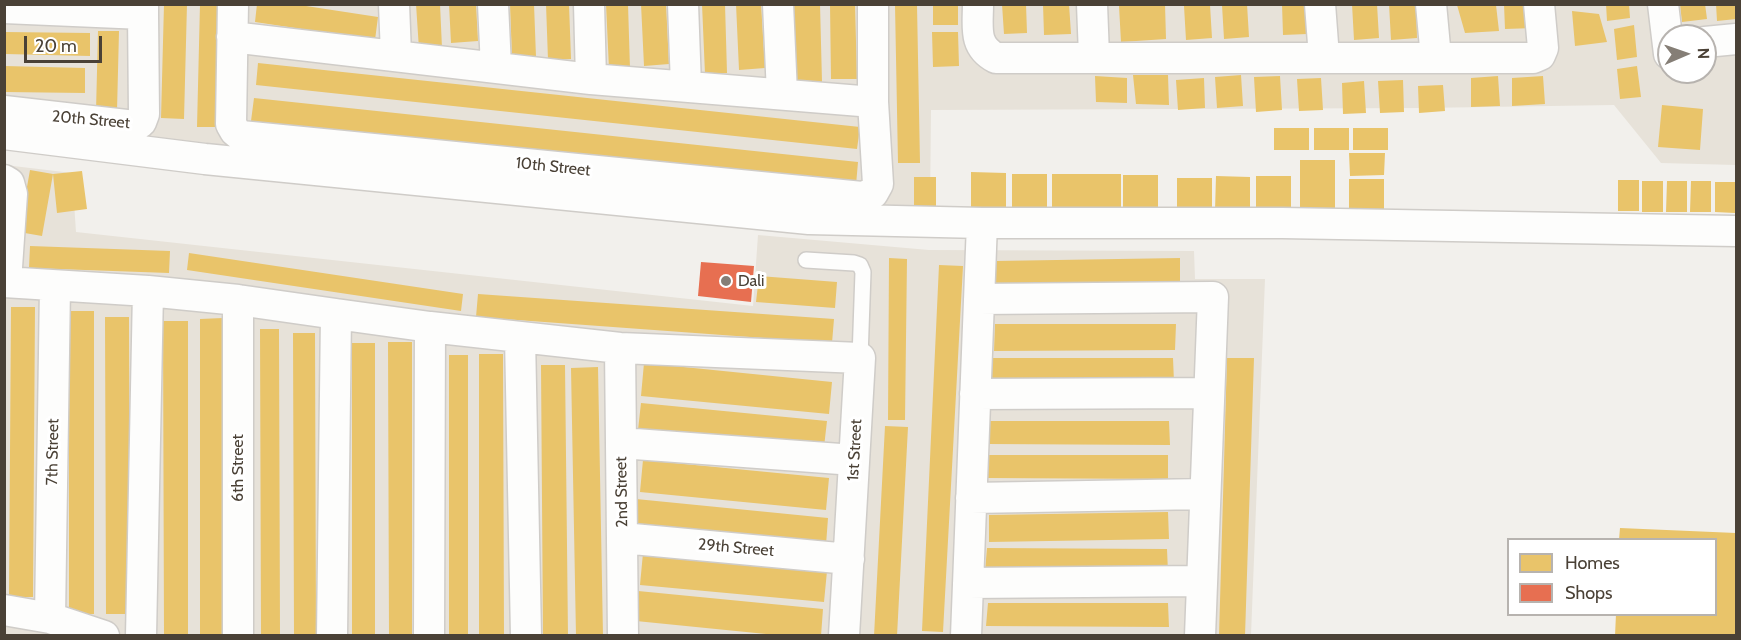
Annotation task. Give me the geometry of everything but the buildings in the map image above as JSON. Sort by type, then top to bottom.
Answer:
[{"type":"street","points":[[233,4],[232,37],[591,79],[873,102],[873,4]]},
{"type":"street","points":[[394,4],[396,55]]},
{"type":"street","points":[[493,4],[496,67]]},
{"type":"street","points":[[589,4],[591,79]]},
{"type":"street","points":[[683,4],[686,86]]},
{"type":"street","points":[[778,4],[782,94]]},
{"type":"street","points":[[978,4],[979,42],[986,52],[996,58],[1094,56],[1533,58],[1540,55],[1543,48],[1539,4]]},
{"type":"street","points":[[1092,4],[1094,56]]},
{"type":"street","points":[[1320,4],[1324,57]]},
{"type":"street","points":[[1431,4],[1436,58]]},
{"type":"street","points":[[1663,4],[1666,24]]},
{"type":"street","points":[[4,8],[143,9]]},
{"type":"street","name":"20th Street","points":[[4,111],[135,126],[141,122],[144,114],[143,9]]},
{"type":"street","name":"10th Street","points":[[232,37],[231,124],[241,136],[862,197],[873,193],[878,184],[873,102]]},
{"type":"street","points":[[1717,41],[1737,39]]},
{"type":"street","points":[[4,134],[205,159],[809,219],[982,224],[1282,223],[1737,231]]},
{"type":"street","points":[[4,180],[9,183],[12,194],[5,282],[148,291],[238,300],[429,327],[620,348],[860,358]]},
{"type":"street","points":[[966,636],[982,224]]},
{"type":"street","name":"7th Street","points":[[50,618],[55,286]]},
{"type":"street","points":[[141,636],[148,291]]},
{"type":"street","points":[[979,299],[1213,297],[1200,636]]},
{"type":"street","name":"6th Street","points":[[238,300],[238,636]]},
{"type":"street","points":[[332,636],[336,314]]},
{"type":"street","points":[[429,327],[429,636]]},
{"type":"street","points":[[520,337],[526,636]]},
{"type":"street","name":"2nd Street","points":[[620,348],[623,636]]},
{"type":"street","name":"1st Street","points":[[844,636],[860,358]]},
{"type":"street","points":[[975,394],[1209,393]]},
{"type":"street","points":[[621,443],[855,460]]},
{"type":"street","points":[[971,498],[1205,494]]},
{"type":"street","name":"29th Street","points":[[622,538],[849,559]]},
{"type":"street","points":[[968,583],[1202,581]]},
{"type":"street","points":[[4,610],[50,618],[104,636]]},
{"type":"lane","name":"1st Street","points":[[806,260],[860,265],[863,272],[860,358]]},
{"type":"shaded area","points":[[4,5],[1736,5],[1736,165],[1661,163],[1614,105],[931,110],[930,208],[842,207],[5,123]]},
{"type":"shaded area","points":[[5,165],[72,173],[76,232],[753,306],[758,235],[929,250],[1194,251],[1195,279],[1265,279],[1251,635],[5,636]]},
{"type":"place","name":"Dali","points":[[726,281]]}]
